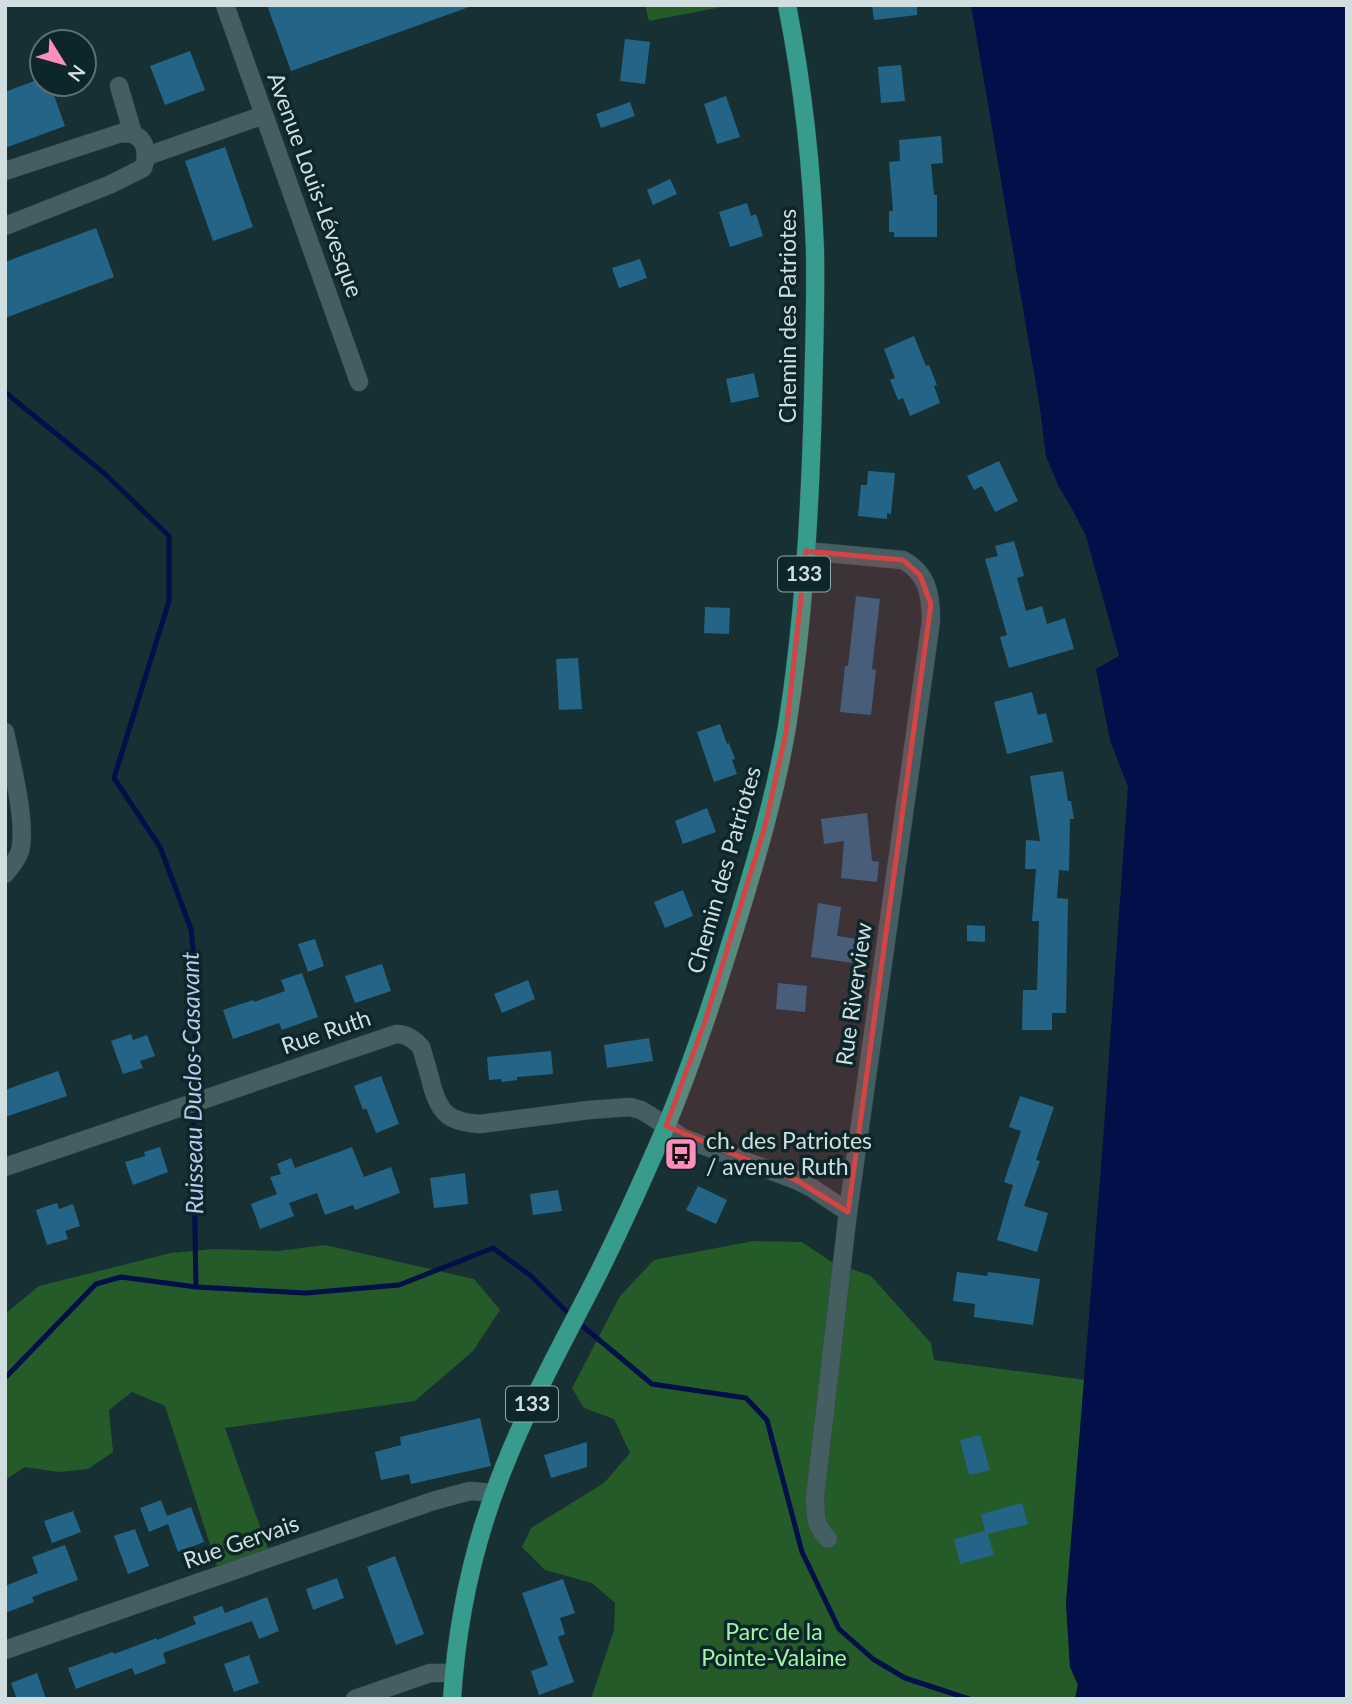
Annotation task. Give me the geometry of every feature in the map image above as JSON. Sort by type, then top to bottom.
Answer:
[{"type":"main road","name":"Chemin des Patriotes","points":[[452,1699],[462,1614],[470,1575],[494,1493],[519,1431],[624,1220],[691,1062],[744,900],[770,806],[786,732],[795,671],[806,551],[816,292],[806,131],[787,5]]},
{"type":"street","name":"Avenue Louis-Lévesque","points":[[225,5],[359,382]]},
{"type":"street","points":[[119,86],[133,134]]},
{"type":"street","points":[[147,156],[264,115]]},
{"type":"street","points":[[5,171],[121,133],[133,134],[143,142],[147,156],[143,168],[109,185],[5,226]]},
{"type":"street","name":"Rue Riverview","points":[[806,551],[903,560],[912,565],[920,575],[929,590],[931,604],[931,621],[848,1212],[815,1497],[819,1530],[828,1539]]},
{"type":"street","points":[[5,732],[20,809],[21,837],[20,852],[5,874]]},
{"type":"street","name":"Rue Ruth","points":[[5,1167],[396,1034],[403,1034],[421,1047],[438,1105],[448,1116],[457,1120],[480,1124],[630,1107],[651,1116],[683,1138],[813,1188],[848,1212]]},
{"type":"street","name":"Rue Gervais","points":[[5,1650],[433,1501],[470,1491],[494,1493]]},
{"type":"street","points":[[355,1699],[430,1673],[454,1673]]},
{"type":"highlighted area","points":[[806,551],[903,560],[920,575],[931,604],[848,1212],[796,1180],[666,1126],[705,1021],[765,826],[786,732]]},
{"type":"green space","points":[[645,5],[732,5],[649,21]]},
{"type":"green space","name":"Parc de la Pointe-Valaine","points":[[753,1241],[802,1242],[830,1261],[871,1276],[931,1343],[934,1360],[1085,1380],[1066,1603],[1070,1666],[1078,1685],[1075,1699],[591,1699],[614,1630],[615,1603],[592,1583],[545,1570],[522,1547],[531,1528],[604,1483],[630,1453],[614,1419],[584,1408],[572,1388],[620,1296],[654,1260]]},
{"type":"green space","points":[[325,1245],[474,1279],[500,1310],[473,1351],[415,1401],[225,1428],[268,1549],[217,1566],[165,1406],[132,1392],[109,1410],[113,1452],[88,1469],[59,1472],[25,1467],[8,1478],[5,1485],[5,1314],[39,1286],[171,1253],[214,1249],[278,1251]]},
{"type":"shaded area","points":[[971,5],[1347,5],[1347,1699],[1075,1699],[1078,1685],[1070,1667],[1066,1603],[1128,787],[1110,740],[1096,669],[1119,656],[1086,536],[1059,487],[1046,456]]},
{"type":"building","points":[[267,5],[469,5],[469,7],[291,71]]},
{"type":"building","points":[[872,5],[917,5],[917,15],[874,20]]},
{"type":"building","points":[[625,39],[650,42],[645,84],[620,81]]},
{"type":"building","points":[[190,51],[205,90],[165,105],[150,66]]},
{"type":"building","points":[[901,65],[905,101],[881,103],[878,67]]},
{"type":"building","points":[[28,83],[28,98],[55,98],[65,126],[5,148],[5,92]]},
{"type":"building","points":[[726,96],[740,137],[717,144],[704,104]]},
{"type":"building","points":[[630,102],[635,116],[601,128],[596,114]]},
{"type":"building","points":[[941,136],[943,163],[931,164],[934,195],[937,195],[937,237],[894,237],[894,232],[889,232],[889,211],[893,211],[889,162],[900,161],[899,140]]},
{"type":"building","points":[[225,147],[253,227],[213,241],[185,161]]},
{"type":"building","points":[[670,179],[677,194],[653,205],[647,190]]},
{"type":"building","points":[[747,203],[751,216],[756,214],[763,236],[730,247],[719,212]]},
{"type":"building","points":[[96,228],[114,277],[5,318],[5,262]]},
{"type":"building","points":[[640,259],[647,278],[619,288],[612,268]]},
{"type":"building","points":[[914,336],[937,385],[934,386],[940,403],[910,416],[903,398],[898,400],[890,380],[895,378],[884,349]]},
{"type":"building","points":[[754,373],[759,397],[731,403],[726,379]]},
{"type":"building","points":[[999,461],[1018,501],[995,512],[982,486],[974,490],[967,476]]},
{"type":"building","points":[[868,471],[895,473],[891,514],[887,513],[887,519],[858,516],[861,485],[867,485]]},
{"type":"building","points":[[1014,541],[1024,576],[1017,578],[1026,611],[1042,606],[1047,624],[1065,618],[1074,649],[1009,668],[1000,637],[1007,635],[985,559],[998,556],[995,546]]},
{"type":"building","points":[[856,596],[880,599],[872,669],[876,670],[871,715],[840,712]]},
{"type":"building","points":[[705,607],[730,608],[729,634],[704,633]]},
{"type":"building","points":[[578,658],[582,709],[559,710],[556,659]]},
{"type":"building","points":[[1032,692],[1038,715],[1046,713],[1053,742],[1007,754],[994,702]]},
{"type":"building","points":[[720,724],[735,759],[732,760],[737,774],[714,782],[697,732]]},
{"type":"building","points":[[1063,771],[1074,819],[1070,819],[1069,871],[1059,870],[1057,898],[1068,899],[1066,1013],[1052,1013],[1052,1030],[1022,1030],[1023,990],[1037,990],[1039,921],[1032,921],[1036,869],[1025,869],[1026,840],[1040,841],[1030,776]]},
{"type":"building","points":[[707,808],[716,832],[683,844],[675,821]]},
{"type":"building","points":[[867,813],[872,861],[879,862],[877,882],[841,878],[844,841],[824,844],[821,819]]},
{"type":"building","points":[[683,890],[693,916],[665,928],[654,902]]},
{"type":"building","points":[[818,903],[841,907],[837,936],[857,939],[853,963],[811,957]]},
{"type":"building","points":[[967,925],[985,926],[985,942],[967,941]]},
{"type":"building","points":[[315,939],[324,966],[308,972],[298,944]]},
{"type":"building","points":[[382,964],[391,991],[355,1003],[345,976]]},
{"type":"building","points":[[302,973],[318,1017],[282,1030],[279,1023],[233,1039],[223,1010],[285,991],[281,980]]},
{"type":"building","points":[[528,980],[535,999],[502,1013],[494,994]]},
{"type":"building","points":[[778,983],[807,986],[805,1012],[776,1009]]},
{"type":"building","points":[[131,1034],[133,1040],[147,1035],[155,1056],[140,1061],[143,1068],[123,1074],[111,1041]]},
{"type":"building","points":[[649,1038],[653,1061],[607,1068],[604,1045]]},
{"type":"building","points":[[551,1051],[553,1074],[517,1077],[517,1080],[502,1082],[501,1079],[489,1080],[487,1057]]},
{"type":"building","points":[[58,1071],[67,1096],[5,1117],[5,1090]]},
{"type":"building","points":[[381,1076],[399,1124],[376,1133],[354,1086]]},
{"type":"building","points":[[1020,1096],[1054,1107],[1036,1160],[1040,1161],[1024,1206],[1048,1213],[1037,1252],[997,1240],[1013,1185],[1004,1182],[1021,1131],[1009,1127]]},
{"type":"building","points":[[160,1147],[168,1172],[133,1185],[125,1162],[145,1156],[144,1152]]},
{"type":"building","points":[[352,1147],[364,1177],[391,1167],[400,1193],[355,1210],[353,1205],[325,1215],[317,1193],[289,1203],[294,1216],[260,1229],[251,1204],[277,1194],[270,1177],[281,1174],[277,1164],[291,1158],[295,1168]]},
{"type":"building","points":[[465,1173],[468,1204],[434,1208],[430,1178]]},
{"type":"building","points":[[698,1186],[727,1200],[716,1224],[686,1210]]},
{"type":"building","points":[[558,1190],[562,1211],[533,1215],[530,1194]]},
{"type":"building","points":[[57,1203],[59,1209],[73,1204],[80,1226],[65,1231],[68,1239],[47,1245],[36,1210]]},
{"type":"building","points":[[957,1272],[987,1276],[988,1272],[1040,1279],[1033,1325],[974,1317],[975,1304],[953,1301]]},
{"type":"building","points":[[480,1418],[491,1466],[411,1484],[409,1474],[381,1480],[375,1452],[401,1445],[400,1437]]},
{"type":"building","points":[[980,1435],[990,1470],[969,1475],[960,1440]]},
{"type":"building","points":[[587,1442],[587,1467],[551,1478],[544,1455]]},
{"type":"building","points":[[161,1500],[167,1516],[191,1507],[204,1542],[178,1552],[168,1524],[149,1532],[140,1508]]},
{"type":"building","points":[[1022,1503],[1028,1524],[988,1534],[994,1555],[960,1564],[954,1539],[985,1531],[981,1514]]},
{"type":"building","points":[[73,1511],[81,1532],[52,1543],[44,1521]]},
{"type":"building","points":[[135,1529],[149,1566],[128,1574],[114,1536]]},
{"type":"building","points":[[65,1545],[78,1580],[32,1597],[34,1602],[5,1613],[5,1586],[38,1573],[32,1557]]},
{"type":"building","points":[[395,1556],[424,1634],[396,1645],[367,1567]]},
{"type":"building","points":[[337,1578],[344,1598],[313,1610],[306,1589]]},
{"type":"building","points":[[563,1579],[575,1613],[560,1618],[565,1634],[558,1637],[574,1682],[539,1695],[531,1671],[548,1665],[522,1593]]},
{"type":"building","points":[[267,1597],[279,1631],[259,1639],[252,1621],[163,1653],[166,1663],[135,1675],[132,1668],[76,1689],[68,1668],[157,1640],[196,1624],[193,1617],[222,1606],[225,1613]]},
{"type":"building","points":[[249,1655],[259,1683],[234,1692],[224,1664]]},
{"type":"building","points":[[37,1673],[46,1699],[17,1699],[11,1683]]},
{"type":"waterway","name":"Ruisseau Duclos-Casavant","points":[[5,392],[104,473],[169,536],[169,601],[114,778],[160,847],[191,929],[197,987],[193,1098]]},
{"type":"waterway","name":"Ruisseau Duclos-Casavant","points":[[193,1108],[196,1287]]},
{"type":"waterway","points":[[5,1378],[96,1284],[121,1277],[196,1287],[306,1293],[399,1285],[493,1248],[531,1276],[574,1319],[652,1384],[746,1398],[767,1420],[802,1552],[839,1629],[873,1659],[905,1678],[969,1699]]},
{"type":"place","name":"ch. des Patriotes / avenue Ruth","points":[[681,1154]]}]
